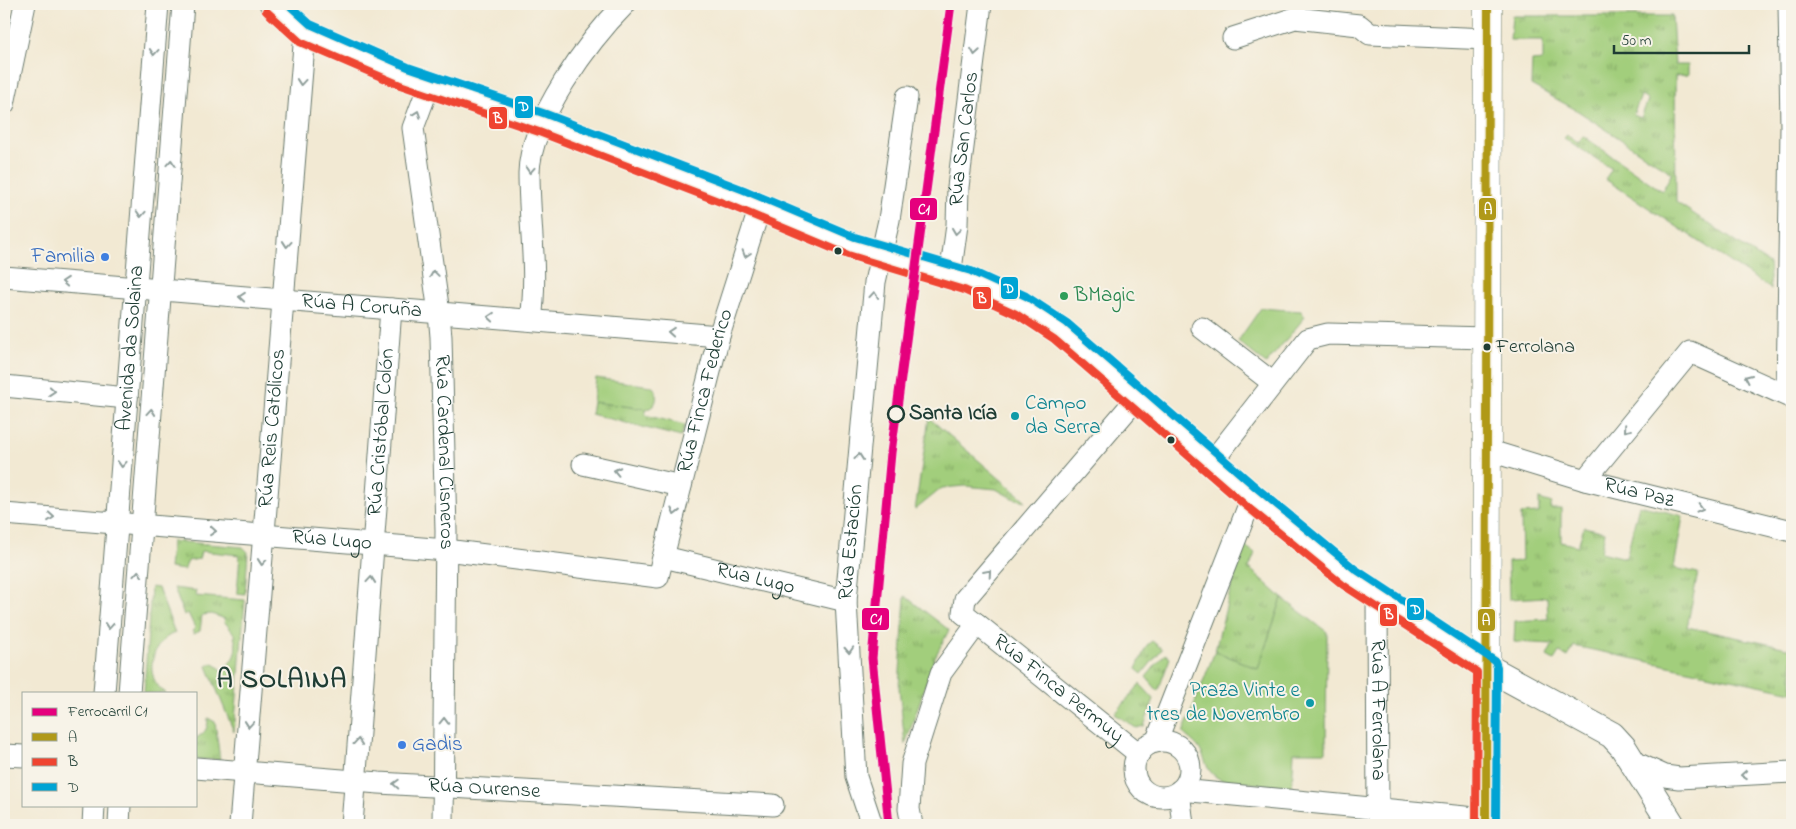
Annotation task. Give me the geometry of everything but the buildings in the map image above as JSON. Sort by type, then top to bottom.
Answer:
[{"type":"main road","points":[[1486,822],[1488,4]]},
{"type":"street","points":[[4,104],[25,4]]},
{"type":"street","name":"Avenida da Solaina","points":[[104,692],[158,4]]},
{"type":"street","name":"Avenida da Solaina","points":[[129,692],[183,4]]},
{"type":"street","points":[[532,320],[535,291],[529,171],[542,123],[571,69],[607,21],[624,4]]},
{"type":"street","name":"Rúa San Carlos","points":[[950,275],[957,224],[958,187],[981,4]]},
{"type":"street","points":[[1585,480],[1690,352],[1789,396],[1791,127],[1789,4]]},
{"type":"street","points":[[284,7],[305,33],[428,85],[542,123],[760,207],[852,246],[887,258],[950,275],[999,294],[1037,315],[1060,331],[1252,497],[1349,577],[1487,667],[1612,735],[1632,761],[1672,825]]},
{"type":"street","points":[[1233,38],[1296,18],[1359,25],[1370,34],[1488,39]]},
{"type":"street","name":"Rúa Reis Católicos","points":[[240,825],[305,33]]},
{"type":"street","name":"Rúa Cardenal Cisneros","points":[[428,85],[413,128],[439,313],[446,550],[443,825]]},
{"type":"street","name":"Rúa Estación","points":[[872,825],[856,777],[846,601],[875,282],[887,258],[889,220],[907,97]]},
{"type":"street","name":"Rúa Finca Federico","points":[[661,567],[720,336],[760,207]]},
{"type":"street","name":"Rúa A Coruña","points":[[4,276],[720,336]]},
{"type":"street","name":"Rúa Cristóbal Colón","points":[[352,825],[391,309]]},
{"type":"street","points":[[1202,328],[1274,383]]},
{"type":"street","points":[[1212,462],[1300,347],[1308,339],[1319,334],[1487,338]]},
{"type":"street","points":[[4,386],[126,398]]},
{"type":"street","points":[[912,825],[909,809],[912,764],[941,673],[970,619],[965,599],[1137,398]]},
{"type":"street","name":"Rúa Paz","points":[[1487,450],[1585,480],[1792,531]]},
{"type":"street","points":[[583,464],[682,486]]},
{"type":"street","points":[[1156,742],[1252,497]]},
{"type":"street","name":"Rúa Lugo","points":[[4,514],[661,567],[846,601]]},
{"type":"street","name":"Rúa A Ferrolana","points":[[1377,595],[1378,817]]},
{"type":"street","name":"Rúa Finca Permuy","points":[[970,619],[1138,754]]},
{"type":"street","points":[[1156,742],[1175,744],[1188,758],[1190,768],[1186,783],[1172,796],[1154,796],[1140,787],[1134,771],[1138,754],[1149,744],[1156,742]]},
{"type":"street","points":[[4,755],[22,756]]},
{"type":"street","points":[[1632,761],[1665,776],[1675,778],[1792,772]]},
{"type":"street","name":"Rúa Ourense","points":[[198,768],[355,782],[772,805]]},
{"type":"street","points":[[1190,768],[1225,793]]},
{"type":"street","points":[[1658,802],[1667,797],[1675,778]]},
{"type":"street","points":[[1180,790],[1225,793],[1378,817],[1486,822]]},
{"type":"street","points":[[1180,790],[1183,825]]},
{"type":"street","points":[[93,825],[94,806]]},
{"type":"street","points":[[119,825],[120,806]]},
{"type":"green space","points":[[1512,16],[1672,16],[1675,65],[1688,65],[1688,75],[1675,76],[1676,202],[1769,264],[1771,289],[1605,179],[1612,169],[1564,138],[1567,135],[1578,143],[1583,136],[1662,191],[1672,173],[1578,111],[1531,85],[1532,61],[1543,60],[1543,40],[1510,40]],"holes":[[[1641,96],[1648,100],[1641,118],[1633,115]]]},
{"type":"green space","points":[[1261,308],[1301,311],[1305,317],[1266,364],[1238,341]]},
{"type":"green space","points":[[596,378],[651,386],[656,390],[656,402],[647,409],[593,402]]},
{"type":"green space","points":[[593,402],[647,409],[645,415],[685,425],[681,437],[591,414]]},
{"type":"green space","points":[[929,418],[1026,501],[1012,498],[996,489],[965,486],[942,488],[915,510]]},
{"type":"green space","points":[[1539,499],[1552,503],[1550,509],[1561,509],[1561,542],[1578,546],[1584,527],[1605,532],[1601,552],[1626,558],[1639,505],[1683,516],[1674,568],[1698,573],[1687,627],[1792,649],[1792,692],[1574,646],[1568,657],[1559,652],[1554,660],[1547,656],[1553,644],[1514,642],[1515,621],[1548,619],[1547,597],[1509,599],[1508,562],[1522,561],[1521,514],[1539,513]]},
{"type":"green space","points":[[172,541],[243,547],[248,552],[245,594],[237,593],[240,555],[201,551],[199,559],[188,561],[184,570],[169,568]]},
{"type":"green space","points":[[1242,544],[1255,553],[1249,568],[1282,598],[1258,669],[1215,651]]},
{"type":"green space","points":[[151,587],[158,588],[175,633],[167,637],[160,644],[152,660],[154,678],[165,692],[144,692]]},
{"type":"green space","points":[[174,588],[196,591],[195,596],[245,600],[234,732],[207,666],[213,663],[222,670],[229,663],[234,656],[236,647],[234,637],[236,636],[224,621],[225,619],[212,614],[202,615],[200,631],[194,634],[192,631],[195,628],[188,613],[184,615]]},
{"type":"green space","points":[[905,596],[949,630],[935,657],[905,745],[899,687]]},
{"type":"green space","name":"Praza Vinte e tres de Novembro","points":[[1282,598],[1327,632],[1326,752],[1294,752],[1292,787],[1224,781],[1213,774],[1198,747],[1183,733],[1215,651],[1258,669]]},
{"type":"green space","points":[[1152,641],[1162,649],[1142,674],[1136,669],[1147,645]]},
{"type":"green space","points":[[1165,654],[1170,658],[1158,691],[1146,677]]},
{"type":"green space","points":[[1140,684],[1154,699],[1144,726],[1136,728],[1115,714]]},
{"type":"green space","points":[[208,718],[215,722],[220,760],[198,759],[198,737],[202,734],[207,725]]},
{"type":"rail line","name":"C1","points":[[889,825],[872,658],[891,453],[951,4]]},
{"type":"transit line","name":"D","points":[[288,4],[310,24],[408,67],[546,114],[744,190],[855,237],[971,271],[1026,296],[1067,323],[1258,489],[1355,569],[1495,661],[1497,667],[1496,825]]},
{"type":"transit line","name":"A","points":[[1486,825],[1488,4]]},
{"type":"transit line","name":"B","points":[[266,11],[300,42],[400,85],[539,132],[736,208],[848,255],[964,290],[1016,314],[1054,339],[1245,505],[1343,585],[1477,672],[1476,825]]},
{"type":"place","name":"Familia","points":[[105,257]]},
{"type":"place","name":"BMagic","points":[[1064,296]]},
{"type":"place","name":"Ferrolana","points":[[1487,347]]},
{"type":"place","name":"Santa Icía","points":[[896,414]]},
{"type":"place","name":"Campo da Serra","points":[[1015,416]]},
{"type":"place","name":"Praza Vinte e tres de Novembro","points":[[1310,703]]},
{"type":"place","name":"Gadis","points":[[402,745]]},
{"type":"district","name":"A SOLAINA","points":[[282,681]]}]
